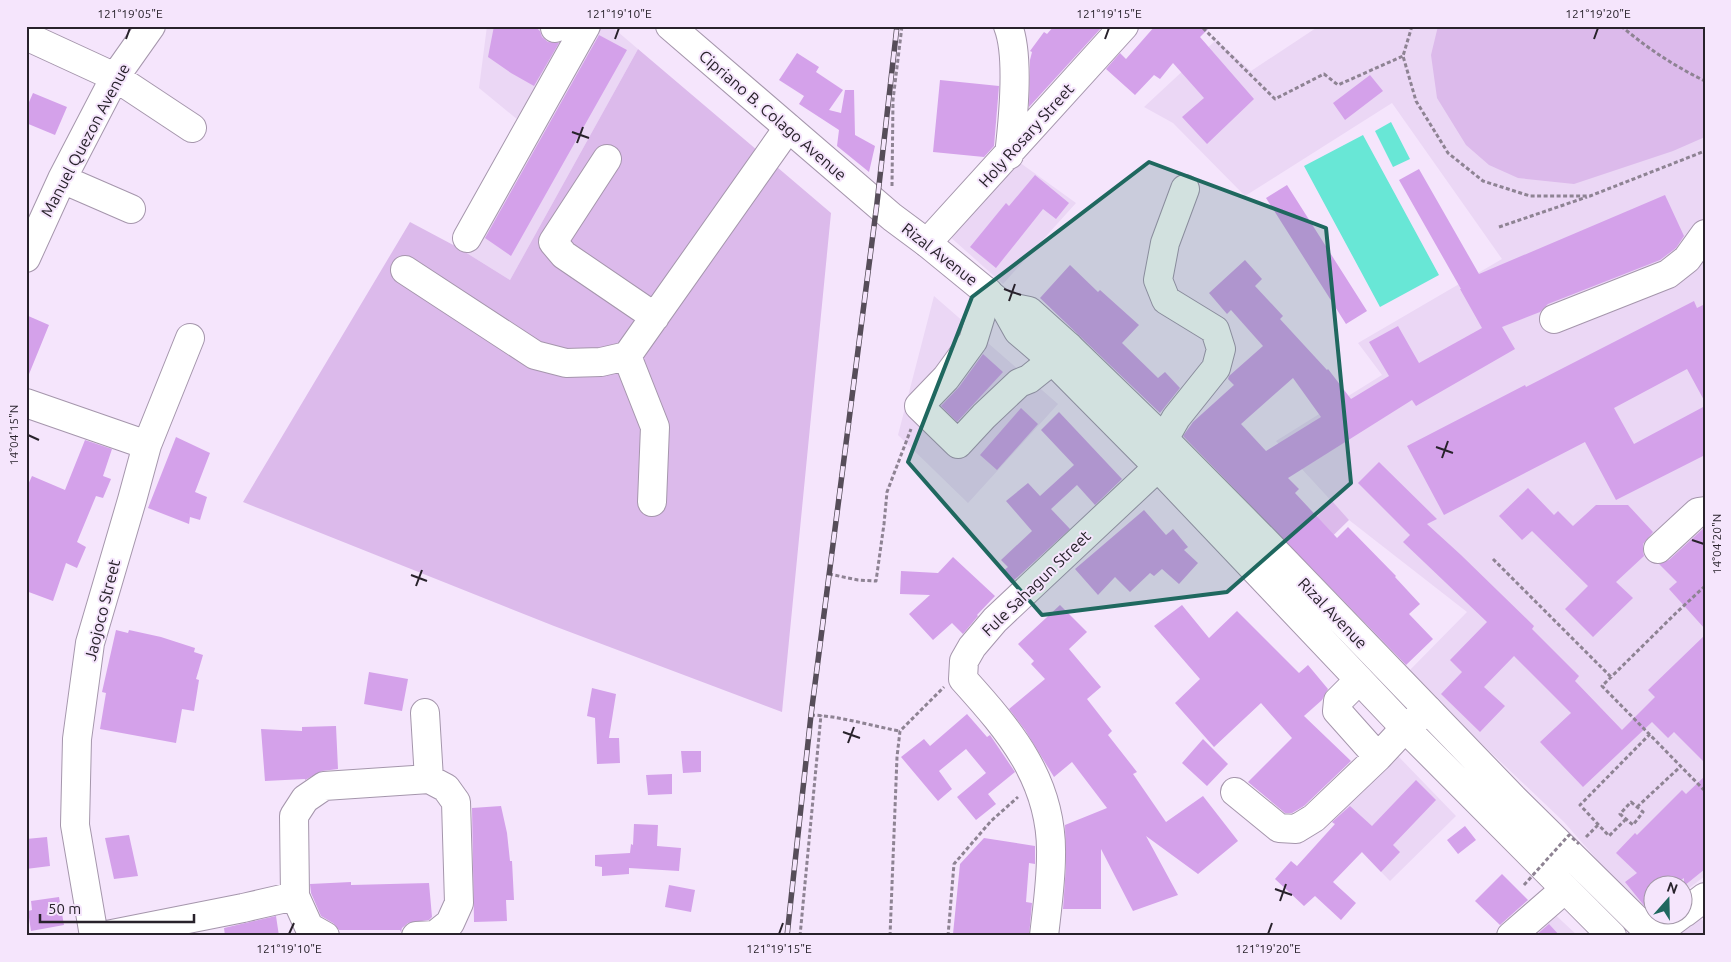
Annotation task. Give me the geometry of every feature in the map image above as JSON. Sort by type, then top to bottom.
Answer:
[{"type":"street","name":"Manuel Quezon Avenue","points":[[26,258],[62,179],[115,77],[151,26]]},
{"type":"street","points":[[467,238],[586,26]]},
{"type":"street","name":"Cipriano B. Colago Avenue","points":[[670,26],[884,210]]},
{"type":"street","points":[[1008,26],[1013,39],[1014,73],[1012,132],[1008,155]]},
{"type":"street","name":"Holy Rosary Street","points":[[927,243],[1124,26]]},
{"type":"street","points":[[26,36],[115,77],[192,128]]},
{"type":"street","points":[[405,270],[535,355],[566,363],[602,362],[628,356],[788,128]]},
{"type":"street","points":[[607,159],[553,242],[564,255],[655,317]]},
{"type":"street","points":[[62,179],[131,209]]},
{"type":"street","points":[[1158,467],[1164,439],[1176,418],[1216,368],[1221,350],[1215,330],[1166,300],[1158,280],[1165,243],[1185,189]]},
{"type":"street","name":"Rizal Avenue","points":[[884,210],[996,299],[1018,331],[1061,354],[1164,439],[1268,545],[1339,637],[1359,680],[1492,817],[1612,936]]},
{"type":"street","points":[[1554,319],[1668,274],[1687,259],[1705,234]]},
{"type":"street","points":[[996,299],[973,341],[946,378],[919,406],[958,444],[1019,383],[1029,379],[1061,354]]},
{"type":"street","name":"Jaojoco Street","points":[[94,936],[75,825],[77,738],[90,643],[147,444],[190,338]]},
{"type":"street","name":"Rizal Avenue","points":[[1061,354],[1158,467],[1248,563],[1428,710],[1513,798],[1653,936]]},
{"type":"street","points":[[628,356],[656,427],[652,502]]},
{"type":"street","points":[[26,403],[147,444]]},
{"type":"street","name":"Fule Sahagun Street","points":[[963,678],[964,661],[972,647],[995,620],[1158,467]]},
{"type":"street","points":[[1658,550],[1698,512],[1705,511]]},
{"type":"street","points":[[1248,563],[1268,545]]},
{"type":"street","points":[[963,678],[996,715],[1017,744],[1037,781],[1048,814],[1052,855],[1044,936]]},
{"type":"street","points":[[1359,680],[1338,701],[1337,711],[1378,757]]},
{"type":"street","points":[[1236,792],[1279,828],[1296,829],[1314,818],[1378,757],[1405,728],[1428,710]]},
{"type":"street","points":[[426,713],[429,779]]},
{"type":"street","points":[[325,936],[309,927],[295,896],[294,816],[305,799],[324,786],[429,779],[446,788],[456,802],[459,903],[450,923],[435,934],[416,936]]},
{"type":"street","points":[[1492,817],[1513,798]]},
{"type":"street","points":[[1511,936],[1565,889]]},
{"type":"street","points":[[102,936],[295,896]]},
{"type":"street","points":[[1694,906],[1705,897]]},
{"type":"street","points":[[1653,936],[1669,924]]},
{"type":"path","points":[[884,210],[893,100],[902,26]]},
{"type":"path","points":[[1412,26],[1403,56],[1416,101],[1448,153],[1483,181],[1530,196],[1590,196]]},
{"type":"path","points":[[1621,26],[1641,43],[1681,69],[1705,81]]},
{"type":"path","points":[[1203,27],[1275,99],[1324,74],[1338,85],[1403,56]]},
{"type":"path","points":[[1499,227],[1590,196],[1705,151]]},
{"type":"path","points":[[829,574],[858,580],[876,581],[887,492],[919,406]]},
{"type":"path","points":[[1493,559],[1610,677]]},
{"type":"path","points":[[1705,586],[1602,686],[1705,791]]},
{"type":"path","points":[[890,936],[896,766],[900,731],[941,689],[963,678]]},
{"type":"path","points":[[811,715],[821,715],[900,731]]},
{"type":"path","points":[[800,936],[821,715]]},
{"type":"path","points":[[1626,820],[1609,836],[1580,805],[1650,734]]},
{"type":"path","points":[[1637,807],[1681,766]]},
{"type":"path","points":[[948,936],[954,864],[991,821],[1037,781]]},
{"type":"path","points":[[1631,802],[1637,807],[1643,812],[1633,825],[1620,814],[1631,802]]},
{"type":"path","points":[[1524,885],[1570,835],[1579,844],[1598,825]]},
{"type":"highlighted area","points":[[1149,162],[1326,228],[1351,483],[1227,592],[1042,615],[908,462],[972,297]]},
{"type":"shaded area","points":[[487,26],[611,26],[638,49],[510,280],[457,247],[518,120],[479,88]]},
{"type":"shaded area","points":[[1319,26],[1705,26],[1705,876],[1694,884],[1694,874],[1644,874],[1644,913],[1564,822],[1407,673],[1467,612],[1349,520],[1276,441],[1382,375],[1358,343],[1502,259],[1392,103],[1245,196],[1173,123],[1144,107],[1216,40],[1251,71]]},
{"type":"shaded area","points":[[1438,26],[1705,26],[1705,137],[1673,151],[1574,184],[1518,178],[1489,165],[1466,145],[1437,98],[1431,55]]},
{"type":"shaded area","points":[[638,49],[831,213],[782,712],[554,626],[243,502],[410,222],[457,247],[510,280]]},
{"type":"shaded area","points":[[1391,122],[1410,159],[1393,167],[1375,131]]},
{"type":"shaded area","points":[[1363,135],[1439,275],[1380,307],[1304,166]]},
{"type":"shaded area","points":[[1019,162],[1076,203],[1003,284],[948,235]]},
{"type":"shaded area","points":[[934,296],[1058,404],[968,503],[898,435]]},
{"type":"shaded area","points":[[1332,501],[1349,520],[1302,566],[1286,549]]},
{"type":"shaded area","points":[[1397,755],[1456,816],[1390,881],[1330,820]]},
{"type":"shaded area","points":[[1548,908],[1578,936],[1519,936]]},
{"type":"shaded area","points":[[1699,917],[1705,923],[1705,936],[1672,936],[1689,924],[1694,924],[1694,921]]},
{"type":"building","points":[[494,26],[534,26],[548,42],[559,43],[534,86],[488,57]]},
{"type":"building","points":[[1054,26],[1103,26],[1029,107],[1030,60],[1032,52],[1030,51],[1044,32],[1047,34]]},
{"type":"building","points":[[1155,26],[1211,26],[1200,37],[1254,99],[1207,144],[1182,117],[1204,98],[1173,63],[1160,79],[1154,75],[1135,95],[1106,69],[1120,53],[1126,59]]},
{"type":"building","points":[[599,35],[627,50],[511,256],[485,238]]},
{"type":"building","points":[[797,53],[819,67],[816,72],[843,90],[829,110],[841,113],[845,90],[854,90],[855,135],[875,146],[869,172],[837,146],[839,130],[799,104],[804,96],[779,80]]},
{"type":"building","points":[[1370,75],[1383,91],[1345,120],[1333,103]]},
{"type":"building","points":[[940,80],[999,86],[994,146],[984,157],[933,152]]},
{"type":"building","points":[[33,93],[67,107],[55,135],[26,123],[26,109]]},
{"type":"building","points":[[1419,169],[1479,274],[1665,195],[1684,236],[1676,248],[1660,260],[1548,304],[1540,312],[1502,327],[1515,349],[1416,406],[1412,400],[1288,478],[1299,489],[1295,493],[1337,538],[1348,527],[1396,576],[1420,604],[1409,614],[1433,639],[1406,665],[1183,436],[1193,422],[1234,385],[1228,379],[1229,376],[1263,346],[1231,310],[1227,314],[1209,293],[1245,260],[1262,279],[1255,286],[1283,316],[1280,319],[1328,369],[1351,399],[1389,376],[1369,342],[1398,326],[1419,363],[1482,328],[1399,180]],"holes":[[[1293,378],[1321,417],[1266,451],[1241,424]]]},
{"type":"building","points":[[1035,175],[1069,203],[1056,219],[1043,209],[996,268],[970,247],[1006,203],[1009,206]]},
{"type":"building","points":[[1287,185],[1367,311],[1346,324],[1266,198]]},
{"type":"building","points":[[1070,265],[1098,292],[1100,290],[1139,325],[1122,343],[1158,378],[1165,372],[1180,388],[1160,413],[1040,298]]},
{"type":"building","points":[[1694,301],[1697,308],[1705,304],[1705,402],[1687,369],[1614,408],[1634,444],[1705,406],[1705,455],[1616,500],[1585,442],[1444,515],[1407,446]]},
{"type":"building","points":[[26,315],[49,325],[27,379],[26,379]]},
{"type":"building","points":[[983,354],[1003,372],[957,422],[941,406],[959,387]]},
{"type":"building","points":[[1021,408],[1038,424],[997,470],[980,455]]},
{"type":"building","points":[[1059,412],[1122,479],[1095,505],[1077,485],[1051,509],[1070,529],[1011,583],[1002,572],[1008,567],[1001,560],[1032,531],[1006,501],[1028,483],[1040,496],[1074,465],[1041,430]]},
{"type":"building","points":[[176,437],[210,453],[195,492],[207,497],[200,520],[190,517],[189,524],[148,508]]},
{"type":"building","points":[[85,440],[112,449],[103,476],[111,479],[103,498],[96,496],[77,542],[86,547],[77,568],[66,563],[53,601],[26,591],[26,489],[32,476],[65,490]]},
{"type":"building","points":[[1379,462],[1437,519],[1427,524],[1534,626],[1532,629],[1579,676],[1575,681],[1622,730],[1655,697],[1648,690],[1705,635],[1705,763],[1674,732],[1668,738],[1652,722],[1583,787],[1540,742],[1571,713],[1514,656],[1484,687],[1505,706],[1480,732],[1441,694],[1462,672],[1450,660],[1487,622],[1403,542],[1410,535],[1358,483]]},
{"type":"building","points":[[1528,488],[1554,515],[1558,511],[1573,526],[1596,505],[1628,505],[1653,532],[1643,544],[1644,556],[1616,582],[1633,598],[1593,637],[1565,609],[1588,586],[1532,531],[1522,540],[1499,516]]},
{"type":"building","points":[[1144,510],[1166,535],[1173,529],[1188,547],[1184,550],[1198,563],[1179,584],[1162,569],[1154,576],[1150,573],[1130,592],[1115,577],[1098,595],[1075,569]]},
{"type":"building","points":[[1705,527],[1705,629],[1669,589],[1677,582],[1659,564],[1669,560]]},
{"type":"building","points":[[953,557],[995,596],[977,615],[963,634],[952,623],[933,640],[909,614],[930,595],[900,594],[901,571],[938,573]]},
{"type":"building","points":[[1060,605],[1087,632],[1069,649],[1101,687],[1087,699],[1112,731],[1108,735],[1137,772],[1133,774],[1166,822],[1203,796],[1238,841],[1198,874],[1146,836],[1178,895],[1133,911],[1101,849],[1101,909],[1063,909],[1066,866],[1065,825],[1107,808],[1072,762],[1054,777],[1025,730],[1009,709],[1045,679],[1031,664],[1034,661],[1018,644]]},
{"type":"building","points":[[1182,605],[1209,638],[1237,611],[1299,673],[1308,665],[1328,689],[1322,700],[1304,716],[1351,761],[1304,806],[1292,813],[1285,813],[1248,782],[1292,738],[1261,703],[1214,747],[1175,703],[1200,679],[1154,626]]},
{"type":"building","points":[[116,630],[128,633],[129,630],[161,637],[195,648],[194,652],[203,655],[196,679],[199,680],[194,711],[182,709],[176,743],[100,729],[106,693],[102,692]]},
{"type":"building","points":[[369,672],[408,679],[402,711],[364,704]]},
{"type":"building","points":[[592,688],[616,694],[609,738],[619,738],[620,763],[597,764],[595,718],[587,716]]},
{"type":"building","points":[[967,714],[987,737],[990,735],[1015,772],[988,794],[996,804],[976,820],[957,797],[986,773],[966,749],[939,771],[952,789],[938,801],[901,757],[924,739],[930,746]]},
{"type":"building","points":[[336,726],[338,769],[322,771],[305,780],[265,781],[261,729],[302,731],[302,727]]},
{"type":"building","points":[[1203,739],[1228,764],[1207,786],[1182,763]]},
{"type":"building","points":[[681,751],[701,751],[701,772],[683,773]]},
{"type":"building","points":[[672,774],[672,794],[648,795],[646,775]]},
{"type":"building","points":[[1705,776],[1705,869],[1694,878],[1694,874],[1644,874],[1644,906],[1625,882],[1637,873],[1616,853],[1682,790],[1686,794]]},
{"type":"building","points":[[1416,780],[1436,800],[1393,845],[1400,852],[1381,872],[1362,852],[1333,882],[1356,903],[1341,920],[1315,896],[1304,906],[1275,879],[1291,861],[1297,866],[1335,824],[1332,822],[1350,806],[1372,826]]},
{"type":"building","points":[[501,806],[507,833],[510,861],[512,861],[514,900],[506,900],[507,921],[474,922],[472,808]]},
{"type":"building","points":[[634,824],[658,825],[657,846],[681,848],[679,871],[629,868],[629,874],[602,876],[602,867],[595,866],[595,855],[630,853],[631,844],[633,845]]},
{"type":"building","points":[[1465,826],[1476,840],[1458,854],[1447,840]]},
{"type":"building","points":[[129,835],[138,876],[114,879],[105,838]]},
{"type":"building","points":[[47,837],[50,866],[26,869],[26,839]]},
{"type":"building","points":[[984,838],[1035,846],[1035,864],[1029,863],[1026,902],[1032,903],[1029,936],[971,936],[953,934],[960,864]]},
{"type":"building","points":[[1502,874],[1528,900],[1500,925],[1475,901]]},
{"type":"building","points":[[351,882],[351,885],[429,883],[432,917],[429,920],[408,923],[402,928],[401,932],[400,930],[339,930],[333,923],[321,916],[311,893],[310,884]]},
{"type":"building","points":[[669,885],[695,890],[691,912],[665,907]]},
{"type":"building","points":[[59,897],[64,925],[31,931],[28,911],[32,910],[31,901]]},
{"type":"building","points":[[276,916],[279,936],[225,936],[224,928]]},
{"type":"building","points":[[1549,924],[1560,936],[1535,936]]},
{"type":"railway","points":[[787,936],[811,715],[877,203],[897,26]]}]
